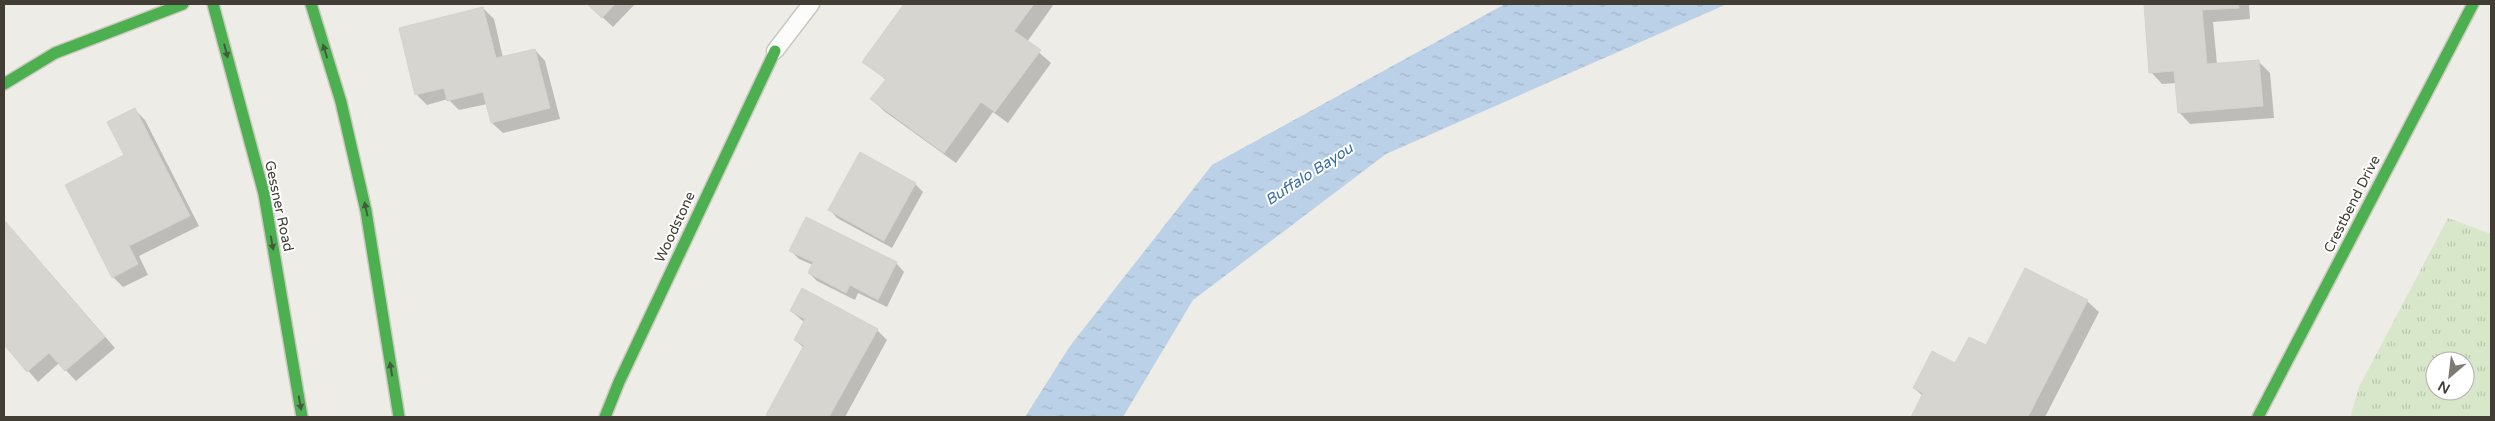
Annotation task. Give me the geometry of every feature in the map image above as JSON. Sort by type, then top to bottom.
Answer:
[{"type":"street","points":[[4,84],[55,53],[183,4]]},
{"type":"street","name":"Gessner Road","points":[[213,4],[264,194],[302,417]]},
{"type":"street","points":[[311,4],[341,102],[366,211],[399,417]]},
{"type":"street","name":"Crestbend Drive","points":[[2258,417],[2473,4]]},
{"type":"street","name":"Woodstone","points":[[605,417],[619,382],[775,51]]},
{"type":"lane","points":[[775,51],[811,4]]},
{"type":"green space","points":[[2448,218],[2491,234],[2491,417],[2350,417],[2359,387]]},
{"type":"water","name":"Buffalo Bayou","points":[[1505,4],[1727,4],[1386,154],[1193,300],[1123,417],[1025,417],[1070,346],[1212,165]]},
{"type":"building","points":[[587,4],[615,4],[602,18]]},
{"type":"building","points":[[904,4],[1034,4],[1014,31],[1041,50],[995,112],[981,102],[944,153],[870,99],[886,79],[862,62]]},
{"type":"building","points":[[2144,4],[2238,4],[2239,8],[2202,10],[2207,64],[2259,60],[2263,106],[2178,113],[2174,71],[2149,73]]},
{"type":"building","points":[[483,7],[496,58],[535,49],[550,108],[491,123],[483,92],[447,101],[444,88],[415,95],[399,28]]},
{"type":"building","points":[[135,108],[190,216],[129,246],[138,264],[112,278],[65,185],[124,155],[107,122]]},
{"type":"building","points":[[860,152],[916,183],[884,241],[828,210]]},
{"type":"building","points":[[806,217],[897,262],[878,300],[850,285],[846,293],[808,273],[813,262],[789,251]]},
{"type":"building","points":[[4,220],[105,337],[65,371],[49,353],[27,372],[4,345]]},
{"type":"building","points":[[2025,268],[2088,300],[2028,417],[1911,417],[1923,393],[1913,388],[1932,351],[1955,363],[1969,337],[1986,345]]},
{"type":"building","points":[[802,288],[878,329],[829,417],[771,417],[766,415],[804,345],[794,340],[805,319],[790,311]]},
{"type":"traffic: fast","points":[[4,84],[55,53],[183,4]]},
{"type":"traffic: fast","points":[[213,4],[264,194],[302,417]]},
{"type":"traffic: fast","points":[[311,4],[341,102],[366,211],[399,417]]},
{"type":"traffic: fast","points":[[2258,417],[2473,4]]},
{"type":"traffic: fast","points":[[605,417],[619,382],[775,51]]}]
